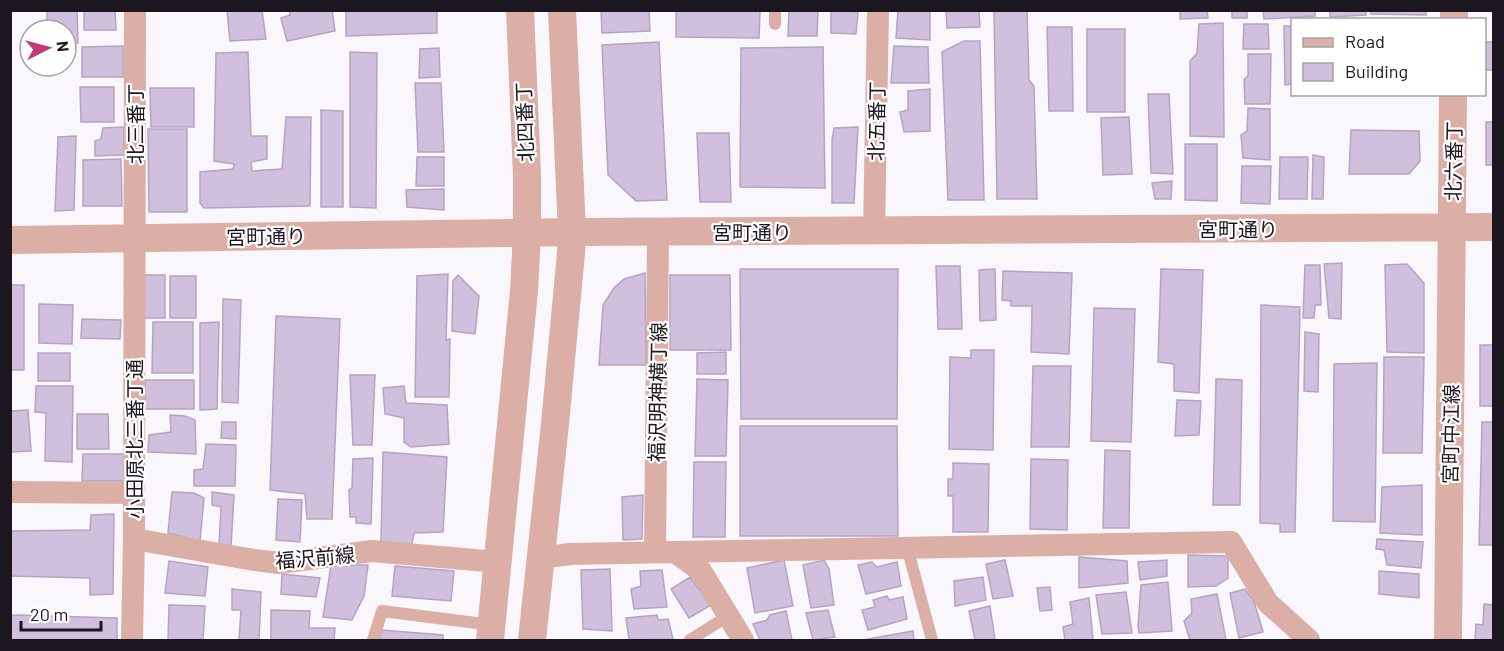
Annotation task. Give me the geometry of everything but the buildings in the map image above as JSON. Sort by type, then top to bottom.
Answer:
[{"type":"street","name":"北三番丁","points":[[135,10],[135,238]]},
{"type":"street","name":"北四番丁","points":[[491,633],[527,233],[519,10]]},
{"type":"street","points":[[532,640],[555,424],[572,232],[562,10]]},
{"type":"street","name":"北五番丁","points":[[873,232],[878,10]]},
{"type":"street","name":"北六番丁","points":[[1452,227],[1453,96]]},
{"type":"street","name":"宮町中江線","points":[[1448,640],[1452,227]]},
{"type":"street","name":"宮町通り","points":[[10,240],[572,232],[1494,227]]},
{"type":"street","name":"福沢明神横丁線","points":[[658,232],[665,552]]},
{"type":"street","name":"小田原北三番丁通","points":[[132,640],[135,238]]},
{"type":"street","points":[[10,492],[133,493]]},
{"type":"street","name":"福沢前線","points":[[134,539],[279,563],[372,551],[498,562]]},
{"type":"street","points":[[540,558],[570,554],[1231,542],[1268,603],[1309,640]]},
{"type":"street","points":[[665,552],[701,571],[743,640]]},
{"type":"lane","points":[[775,24],[776,10]]},
{"type":"lane","points":[[907,547],[932,640]]},
{"type":"lane","points":[[373,640],[382,611],[491,633]]},
{"type":"lane","points":[[690,640],[728,616]]}]
